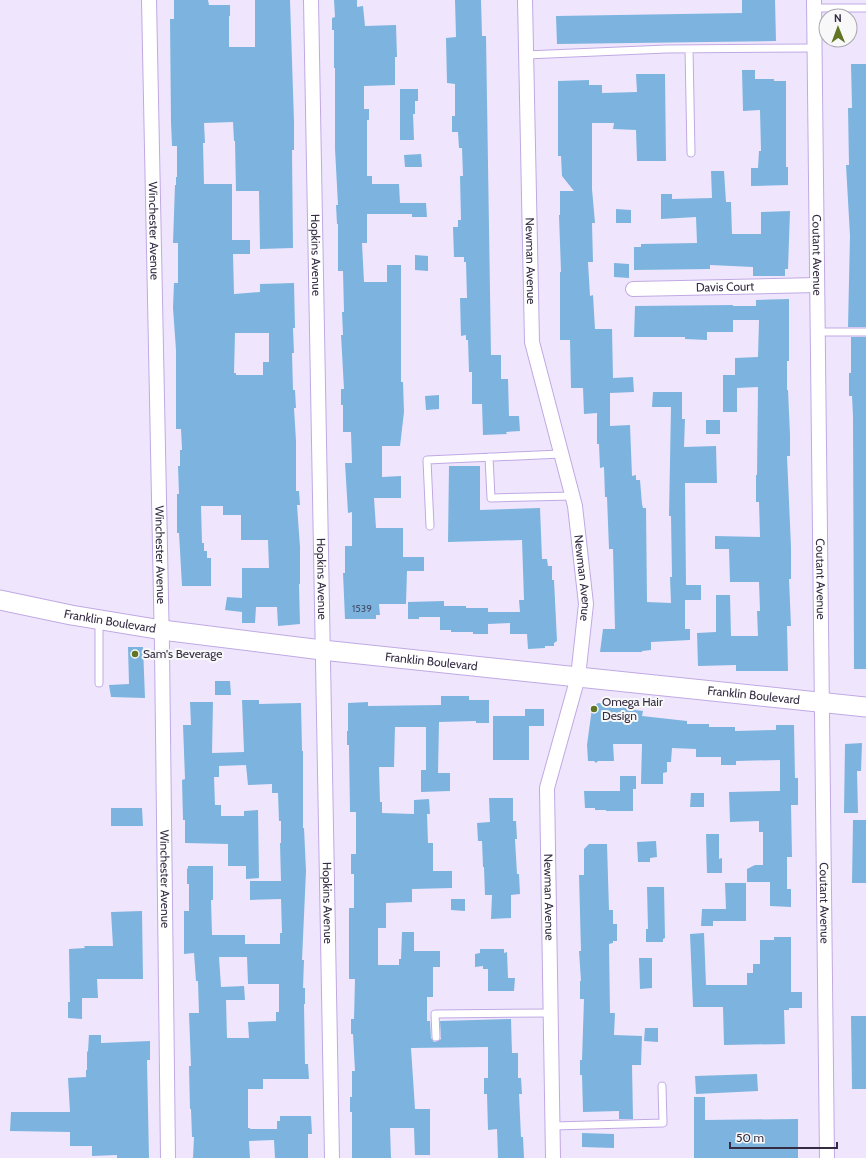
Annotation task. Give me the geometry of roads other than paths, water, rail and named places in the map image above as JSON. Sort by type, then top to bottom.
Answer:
[{"type":"street","name":"Winchester Avenue","points":[[149,0],[162,630],[168,1158]]},
{"type":"street","name":"Hopkins Avenue","points":[[311,0],[332,1158]]},
{"type":"street","name":"Newman Avenue","points":[[525,0],[532,342],[573,496],[586,604],[578,677],[547,788],[554,1158]]},
{"type":"street","name":"Coutant Avenue","points":[[814,4],[827,1158]]},
{"type":"street","name":"Davis Court","points":[[633,289],[817,285]]},
{"type":"street","name":"Franklin Boulevard","points":[[0,600],[99,620],[162,630],[322,650],[866,707]]},
{"type":"lane","points":[[814,4],[866,8]]},
{"type":"lane","points":[[526,55],[689,48],[814,48]]},
{"type":"lane","points":[[689,48],[690,153]]},
{"type":"lane","points":[[818,332],[866,332]]},
{"type":"lane","points":[[430,526],[427,460],[562,454]]},
{"type":"lane","points":[[489,457],[491,498],[573,496]]},
{"type":"lane","points":[[99,620],[99,683]]},
{"type":"lane","points":[[436,1037],[435,1014],[551,1013]]},
{"type":"lane","points":[[553,1126],[663,1123],[662,1086]]},
{"type":"place","name":"Sam's Beverage","points":[[135,654]]},
{"type":"place","name":"Omega Hair Design","points":[[594,709]]}]
